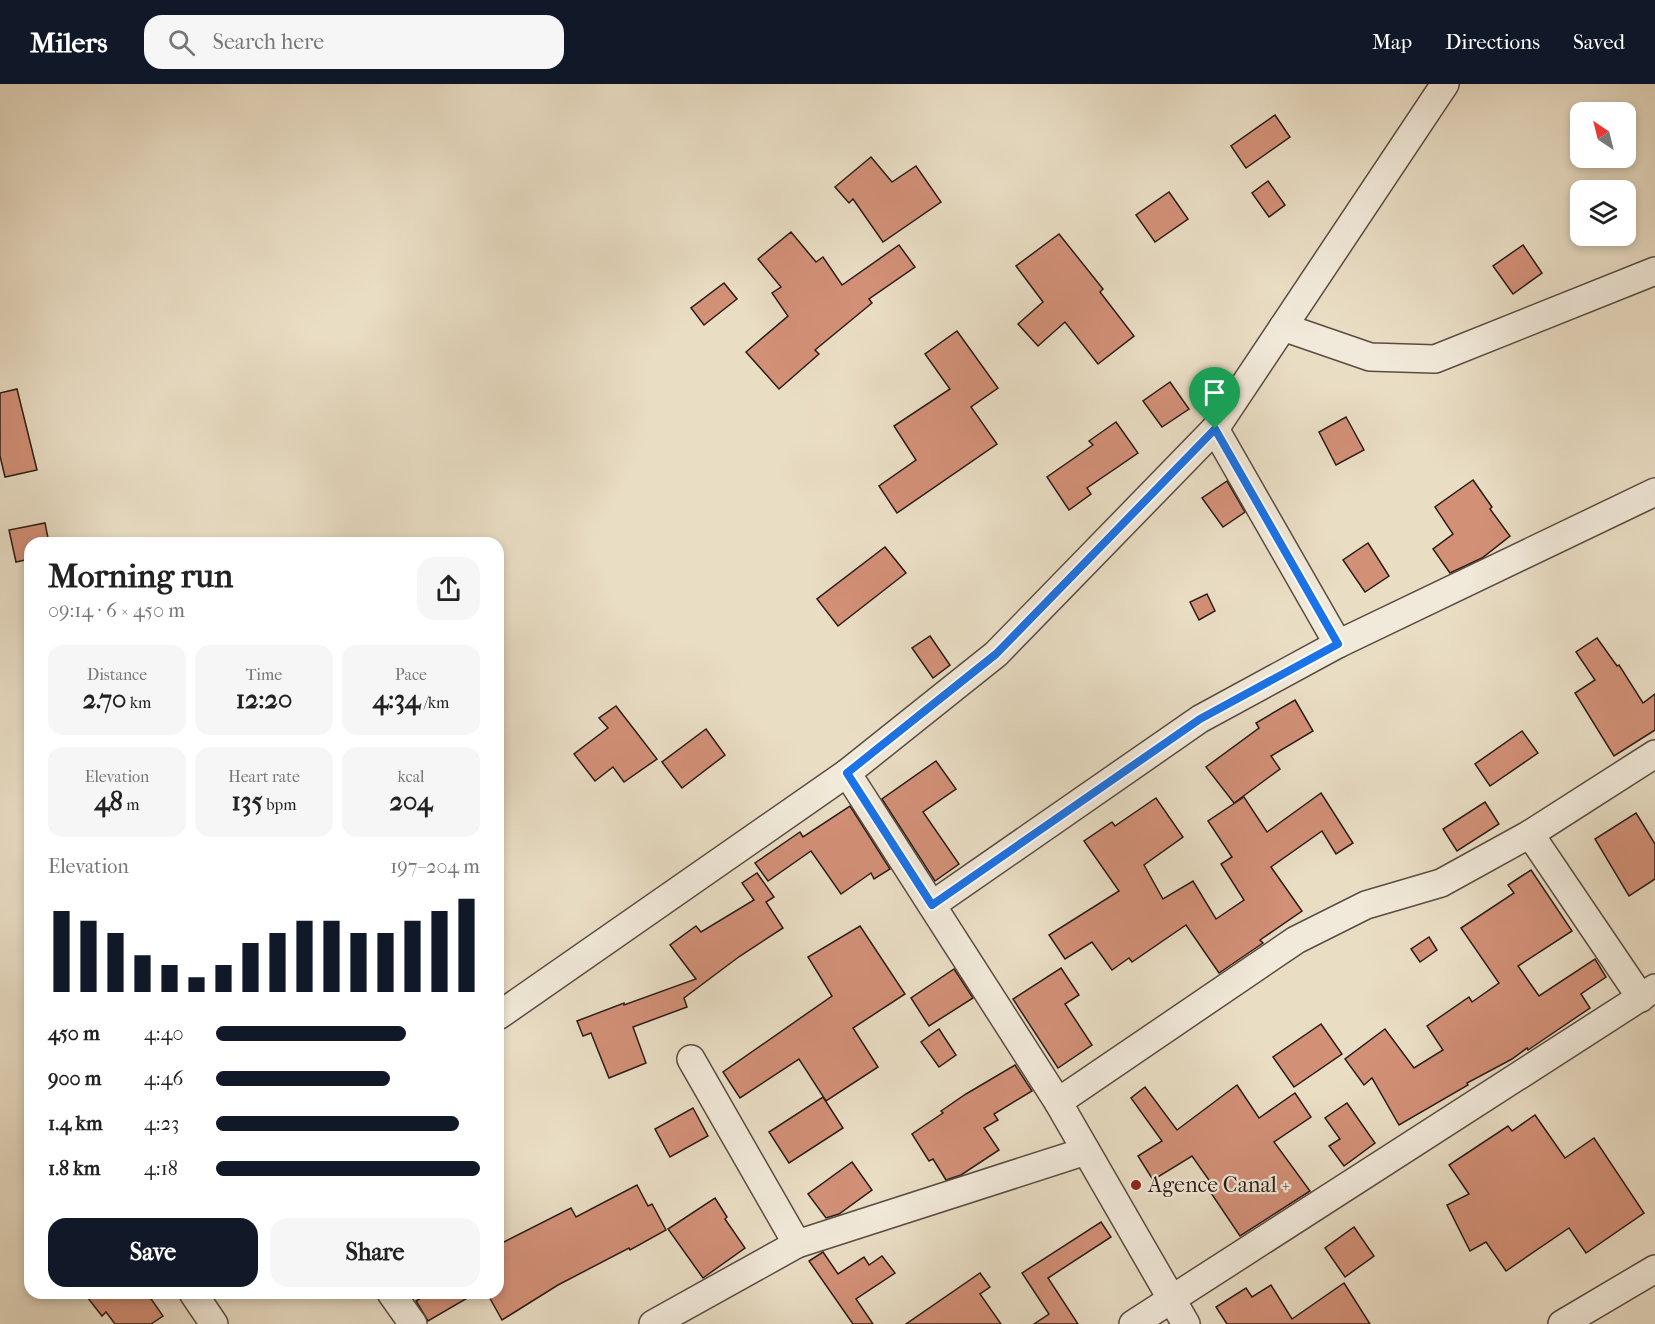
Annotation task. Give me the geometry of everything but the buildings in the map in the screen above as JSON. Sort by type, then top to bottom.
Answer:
[{"type":"street","points":[[504,1012],[847,773],[996,654],[1215,429],[1444,85]]},
{"type":"street","points":[[1283,327],[1370,357],[1435,359],[1655,271]]},
{"type":"street","points":[[1215,429],[1338,644]]},
{"type":"street","points":[[932,905],[1200,719],[1338,644],[1655,492]]},
{"type":"street","points":[[1058,1102],[1296,940],[1366,904],[1441,883],[1530,834],[1655,754]]},
{"type":"street","points":[[847,773],[1058,1102],[1186,1324]]},
{"type":"street","points":[[1133,1324],[1648,993],[1530,834]]},
{"type":"street","points":[[691,1059],[797,1244]]},
{"type":"street","points":[[653,1324],[797,1244],[1086,1151]]},
{"type":"street","points":[[1562,1324],[1655,1269]]},
{"type":"street","points":[[197,1299],[214,1324]]},
{"type":"street","points":[[395,1299],[413,1324]]},
{"type":"place","name":"Agence Canal +","points":[[1136,1185]]},
{"type":"route","points":[[1215,429],[1338,644],[1200,719],[932,905],[847,773],[996,654],[1215,429]]}]
